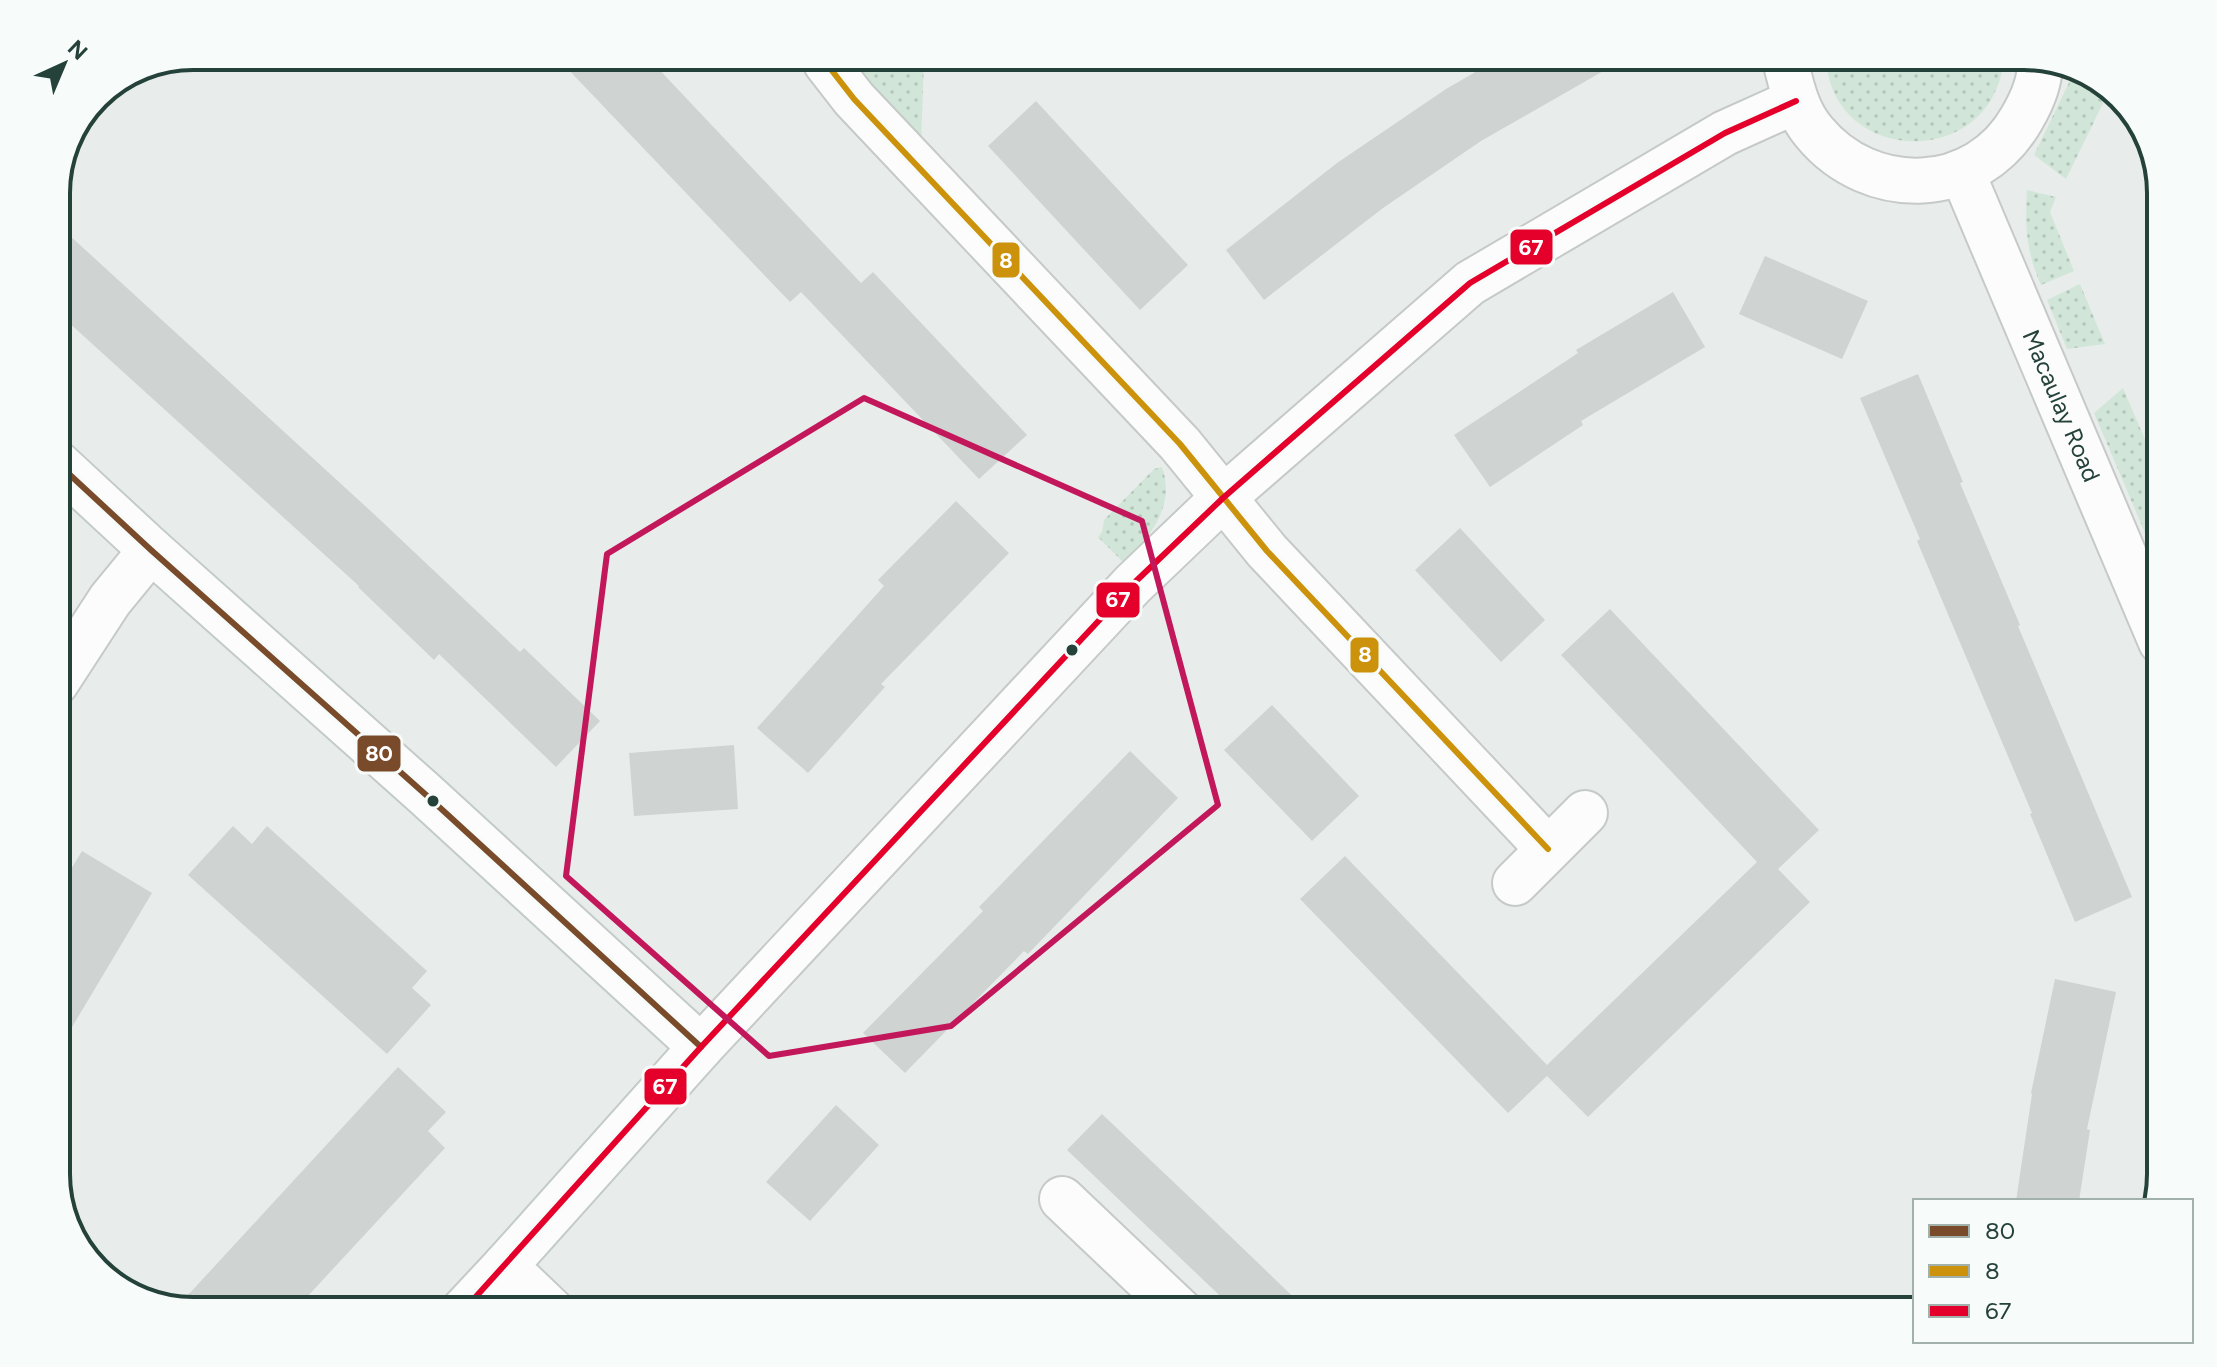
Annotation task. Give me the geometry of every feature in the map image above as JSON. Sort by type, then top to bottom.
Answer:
[{"type":"street","points":[[831,70],[854,99],[1180,444],[1267,551],[1548,849]]},
{"type":"street","points":[[1788,70],[1796,101],[1812,130],[1836,154],[1864,171],[1896,181],[1930,181],[1962,172],[1992,155],[2015,130],[2033,100],[2040,71]]},
{"type":"street","points":[[476,1297],[701,1047],[1133,584],[1223,498],[1470,283],[1725,133],[1796,101]]},
{"type":"street","name":"Macaulay Road","points":[[1962,172],[2147,609]]},
{"type":"street","points":[[70,475],[701,1047]]},
{"type":"street","points":[[70,661],[110,600],[151,550]]},
{"type":"street","points":[[1515,883],[1585,813]]},
{"type":"street","points":[[1062,1199],[1165,1297]]},
{"type":"street","points":[[505,1266],[537,1297]]},
{"type":"highlighted area","points":[[864,398],[1142,521],[1218,805],[951,1026],[769,1056],[566,876],[607,554]]},
{"type":"green space","points":[[860,70],[924,70],[921,144],[890,112]]},
{"type":"green space","points":[[1829,70],[2000,70],[1994,94],[1973,121],[1945,136],[1914,141],[1882,136],[1854,120],[1834,93]]},
{"type":"green space","points":[[2071,79],[2105,100],[2066,179],[2034,155]]},
{"type":"green space","points":[[2027,190],[2056,197],[2050,212],[2074,271],[2041,285],[2028,239]]},
{"type":"green space","points":[[2080,284],[2105,344],[2067,349],[2047,300]]},
{"type":"green space","points":[[2123,388],[2147,444],[2147,538],[2094,413]]},
{"type":"green space","points":[[1162,467],[1166,495],[1163,508],[1151,531],[1124,563],[1098,537],[1104,520],[1154,469]]},
{"type":"building","points":[[569,70],[660,70],[861,283],[873,272],[1027,435],[979,479],[801,292],[790,302]]},
{"type":"building","points":[[1479,70],[1605,70],[1481,141],[1383,208],[1264,300],[1226,250],[1337,163]]},
{"type":"building","points":[[1036,101],[1188,265],[1140,310],[988,146]]},
{"type":"building","points":[[70,236],[520,652],[524,648],[600,721],[556,767],[439,654],[434,660],[359,586],[70,324]]},
{"type":"building","points":[[1765,256],[1868,301],[1842,359],[1739,314]]},
{"type":"building","points":[[1673,292],[1705,347],[1581,421],[1583,425],[1490,487],[1454,435],[1578,353],[1576,350]]},
{"type":"building","points":[[1918,374],[2018,626],[2132,897],[2075,922],[1860,398]]},
{"type":"building","points":[[956,501],[1009,553],[881,684],[885,687],[808,773],[757,728],[884,586],[878,580]]},
{"type":"building","points":[[1460,528],[1545,620],[1501,662],[1415,570]]},
{"type":"building","points":[[1610,609],[1819,830],[1778,869],[1810,902],[1588,1117],[1547,1076],[1508,1113],[1300,899],[1345,856],[1547,1065],[1757,862],[1561,655]]},
{"type":"building","points":[[1272,705],[1359,796],[1312,841],[1224,750]]},
{"type":"building","points":[[734,745],[738,809],[634,816],[629,753]]},
{"type":"building","points":[[1130,751],[1178,798],[1028,954],[1024,951],[905,1073],[863,1033],[983,911],[979,907]]},
{"type":"building","points":[[233,826],[252,844],[267,826],[427,971],[412,988],[431,1005],[387,1054],[188,875]]},
{"type":"building","points":[[82,851],[152,893],[70,1031],[70,871]]},
{"type":"building","points":[[2055,979],[2116,992],[2087,1129],[2090,1130],[2079,1199],[2016,1199],[2031,1093]]},
{"type":"building","points":[[398,1067],[446,1112],[428,1131],[445,1148],[307,1297],[187,1297]]},
{"type":"building","points":[[836,1105],[879,1145],[810,1221],[766,1182]]},
{"type":"building","points":[[1102,1114],[1293,1297],[1221,1297],[1067,1150]]},
{"type":"transit line","name":"8","points":[[831,70],[854,99],[1180,444],[1267,551],[1548,849]]},
{"type":"transit line","name":"67","points":[[476,1297],[701,1047],[1133,584],[1223,498],[1470,283],[1725,133],[1796,101]]},
{"type":"transit line","name":"80","points":[[70,475],[701,1047]]}]
